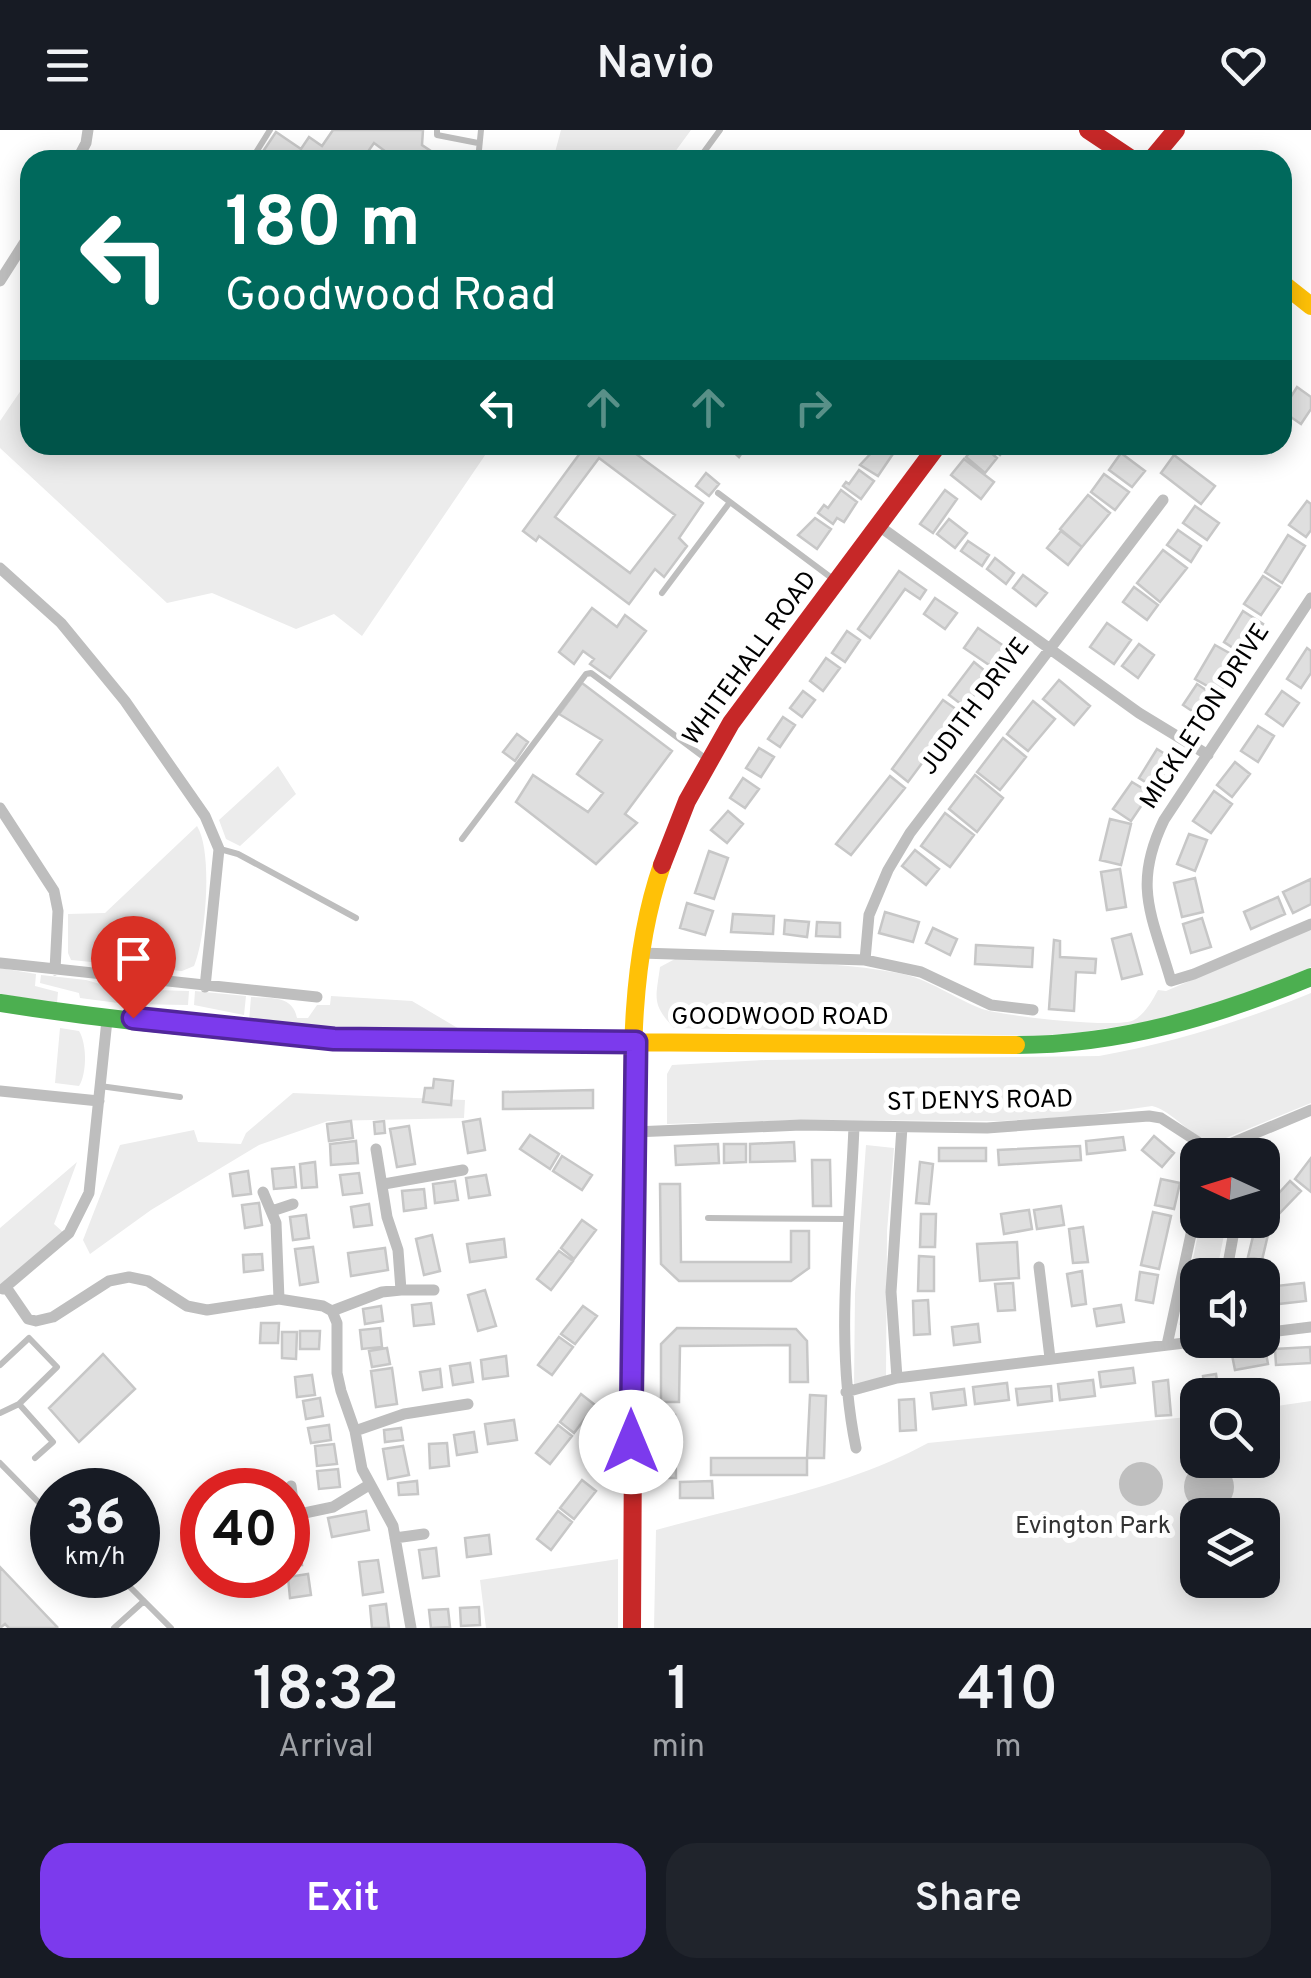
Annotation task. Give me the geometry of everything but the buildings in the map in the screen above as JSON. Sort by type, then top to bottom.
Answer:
[{"type":"street","points":[[1088,130],[1118,150]]},
{"type":"street","points":[[1159,150],[1176,130]]},
{"type":"street","points":[[0,282],[20,250]]},
{"type":"street","name":"WHITEHALL ROAD","points":[[632,1628],[636,1042],[640,953],[657,874],[683,804],[731,723],[931,455]]},
{"type":"street","name":"JUDITH DRIVE","points":[[864,960],[869,915],[888,870],[910,833],[1162,500]]},
{"type":"street","points":[[879,526],[1139,714],[1208,755]]},
{"type":"street","points":[[0,568],[61,623],[125,700],[205,816],[220,849],[206,987]]},
{"type":"street","name":"MICKLETON DRIVE","points":[[1311,598],[1164,820],[1150,849],[1145,875],[1150,911],[1171,981],[1311,924]]},
{"type":"street","points":[[0,808],[54,891],[58,911],[55,970]]},
{"type":"street","points":[[640,953],[864,960],[921,972],[992,1005],[1033,1010]]},
{"type":"street","points":[[0,962],[318,997]]},
{"type":"street","name":"GOODWOOD ROAD","points":[[0,1004],[107,1020],[133,1018],[334,1039],[1009,1045],[1107,1040],[1226,1012],[1311,977]]},
{"type":"street","points":[[107,1020],[89,1193],[64,1237],[3,1289],[28,1319],[36,1321],[53,1318],[109,1281],[129,1277],[156,1285],[187,1306],[207,1310],[279,1299],[332,1311],[337,1324],[337,1372],[362,1469],[383,1504],[395,1538],[411,1628]]},
{"type":"street","points":[[0,1091],[99,1102]]},
{"type":"street","name":"ST DENYS ROAD","points":[[1244,1138],[1311,1110]]},
{"type":"street","name":"ST DENYS ROAD","points":[[634,1132],[802,1125],[987,1128],[1149,1116],[1161,1118],[1189,1138]]},
{"type":"street","points":[[854,1126],[843,1336],[846,1392],[856,1448]]},
{"type":"street","points":[[898,1378],[891,1292],[902,1127]]},
{"type":"street","points":[[376,1150],[387,1217],[398,1250],[401,1290]]},
{"type":"street","points":[[384,1184],[463,1170]]},
{"type":"street","points":[[263,1192],[272,1211],[279,1299]]},
{"type":"street","points":[[272,1211],[293,1204]]},
{"type":"street","points":[[1167,1344],[1190,1238]]},
{"type":"street","points":[[1039,1267],[1050,1358]]},
{"type":"street","points":[[332,1311],[382,1292],[434,1290]]},
{"type":"street","points":[[1280,1331],[1311,1327]]},
{"type":"street","points":[[846,1392],[898,1378],[1180,1343]]},
{"type":"street","points":[[354,1430],[404,1414],[468,1404]]},
{"type":"street","points":[[310,1512],[333,1507],[369,1485]]},
{"type":"street","points":[[395,1538],[424,1534]]},
{"type":"lane","points":[[436,130],[438,135],[478,143]]},
{"type":"lane","points":[[478,150],[481,130]]},
{"type":"lane","points":[[718,492],[837,582]]},
{"type":"lane","points":[[662,593],[730,502]]},
{"type":"lane","points":[[462,839],[586,674],[708,760]]},
{"type":"lane","points":[[220,849],[238,854],[356,918]]},
{"type":"lane","points":[[100,1086],[180,1097]]},
{"type":"lane","points":[[708,1218],[851,1218]]},
{"type":"lane","points":[[0,1365],[29,1338],[36,1321]]},
{"type":"lane","points":[[0,1414],[19,1404],[58,1367],[29,1338]]},
{"type":"lane","points":[[19,1404],[53,1442],[35,1458]]},
{"type":"lane","points":[[0,1463],[30,1496]]},
{"type":"lane","points":[[141,1598],[171,1628]]},
{"type":"lane","points":[[114,1628],[144,1601]]},
{"type":"green space","points":[[561,130],[691,130],[676,150],[556,150]]},
{"type":"green space","points":[[20,392],[20,455],[485,455],[362,636],[334,614],[296,629],[212,593],[167,603],[0,448],[0,421]]},
{"type":"green space","points":[[278,766],[296,794],[240,846],[226,839],[219,820]]},
{"type":"green space","points":[[197,826],[205,854],[206,895],[194,966],[182,971],[71,960],[68,914],[105,913]]},
{"type":"green space","points":[[1311,929],[1311,967],[1258,991],[1176,1017],[1078,1033],[1035,1036],[674,1028],[657,1000],[660,967],[675,959],[815,963],[910,976],[994,1012],[1124,1022],[1142,1014],[1158,990],[1166,991]]},
{"type":"green space","points":[[0,968],[36,974],[35,986],[58,992],[57,1003],[0,994]]},
{"type":"green space","points":[[41,975],[86,980],[118,989],[189,991],[188,1005],[126,1004],[80,998],[79,993],[40,983]]},
{"type":"green space","points":[[195,991],[246,996],[244,1015],[194,1005]]},
{"type":"green space","points":[[1311,993],[1311,1103],[1226,1138],[1202,1138],[1152,1106],[1082,1116],[1000,1121],[667,1124],[667,1074],[672,1065],[766,1060],[1099,1056],[1154,1045]]},
{"type":"green space","points":[[331,996],[412,1001],[461,1030],[461,1034],[406,1034],[249,1021],[251,997],[280,999],[291,1005],[297,1018],[308,1018],[317,1005],[330,1005]]},
{"type":"green space","points":[[60,1028],[79,1031],[82,1037],[85,1066],[79,1086],[55,1083]]},
{"type":"green space","points":[[293,1093],[465,1100],[464,1118],[328,1121],[259,1145],[151,1210],[90,1254],[83,1240],[120,1145],[194,1130],[198,1142],[241,1144],[246,1133]]},
{"type":"green space","points":[[866,1145],[894,1148],[887,1231],[886,1377],[854,1386],[855,1294]]},
{"type":"green space","points":[[77,1162],[54,1224],[64,1233],[0,1291],[0,1228]]},
{"type":"green space","points":[[1197,1238],[1223,1238],[1219,1258],[1193,1258]]},
{"type":"green space","name":"Evington Park","points":[[1311,1401],[1311,1628],[654,1628],[656,1530],[830,1484],[928,1443],[1180,1418],[1180,1478],[1280,1478],[1280,1406]]},
{"type":"green space","points":[[618,1559],[618,1628],[486,1628],[480,1580]]},
{"type":"shaded area","points":[[1141,1462],[1157,1468],[1163,1484],[1157,1500],[1141,1506],[1125,1500],[1119,1484],[1125,1468]]},
{"type":"shaded area","points":[[1186,1478],[1232,1478],[1230,1498],[1186,1496]]},
{"type":"traffic: fast","points":[[1016,1045],[1092,1040],[1167,1026],[1311,977]]},
{"type":"traffic: fast","points":[[0,1003],[241,1032],[441,1042],[607,1042]]},
{"type":"traffic: slow","points":[[1292,291],[1311,306]]},
{"type":"traffic: slow","points":[[634,1241],[635,1004],[640,956],[662,865]]},
{"type":"traffic: slow","points":[[607,1042],[1016,1045]]},
{"type":"traffic: jam","points":[[1088,130],[1118,150]]},
{"type":"traffic: jam","points":[[1159,150],[1176,130]]},
{"type":"traffic: jam","points":[[662,865],[687,801],[731,723],[931,455]]},
{"type":"traffic: jam","points":[[632,1628],[634,1241]]},
{"type":"route","points":[[133,1018],[334,1039],[636,1042],[631,1442]]}]
